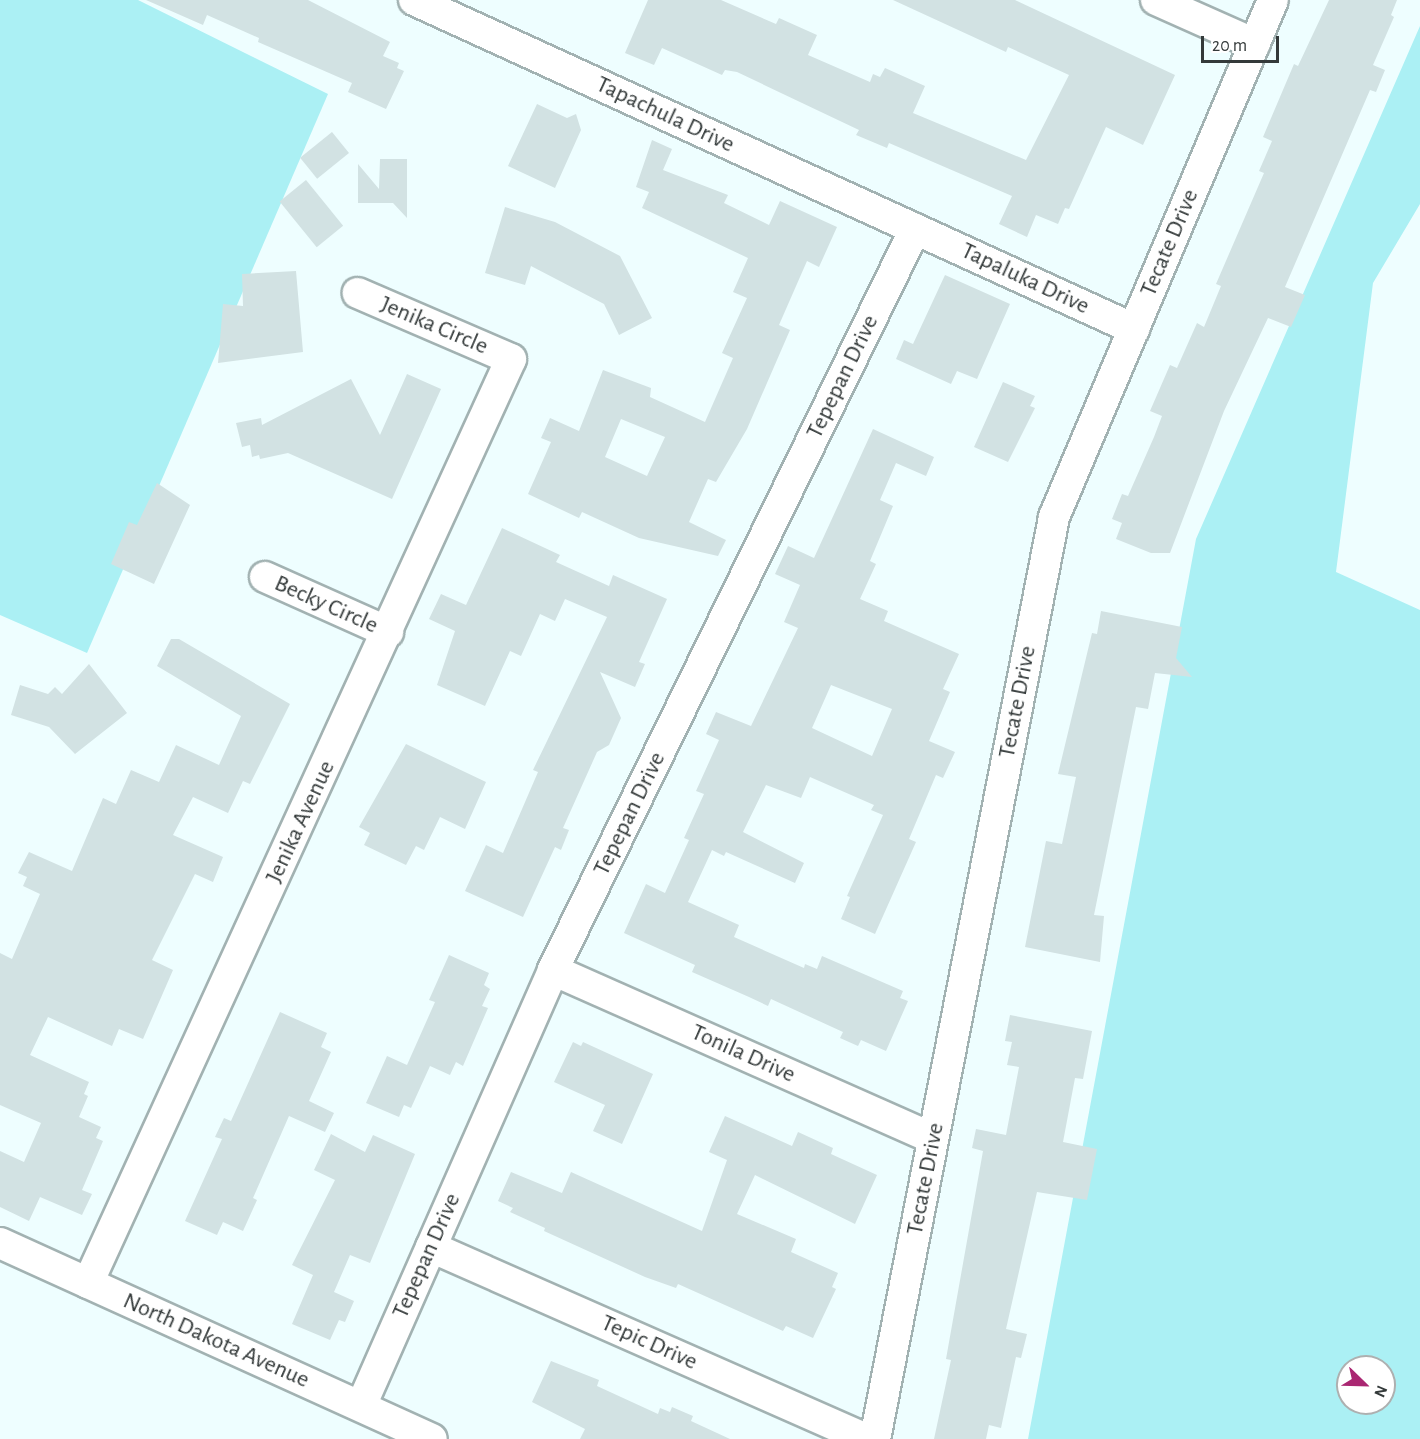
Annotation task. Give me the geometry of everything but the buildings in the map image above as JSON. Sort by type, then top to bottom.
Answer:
[{"type":"street","name":"Tapachula Drive","points":[[414,0],[915,229]]},
{"type":"street","points":[[1156,0],[1255,44]]},
{"type":"street","name":"Tecate Drive","points":[[875,1439],[1054,517],[1274,0]]},
{"type":"street","name":"Tapaluka Drive","points":[[915,229],[1134,329]]},
{"type":"street","name":"Tepepan Drive","points":[[361,1406],[553,970],[915,229]]},
{"type":"street","name":"Jenika Circle","points":[[358,293],[511,359]]},
{"type":"street","name":"Jenika Avenue","points":[[88,1283],[511,359]]},
{"type":"street","name":"Becky Circle","points":[[265,577],[388,632]]},
{"type":"street","name":"Tonila Drive","points":[[553,970],[933,1138]]},
{"type":"street","name":"North Dakota Avenue","points":[[0,1243],[432,1439]]},
{"type":"street","name":"Tepic Drive","points":[[431,1247],[866,1439]]},
{"type":"shaded area","points":[[0,0],[138,0],[328,94],[87,653],[0,615]]},
{"type":"shaded area","points":[[1420,26],[1420,204],[1373,283],[1336,572],[1420,610],[1420,1439],[1028,1439],[1196,539]]}]
